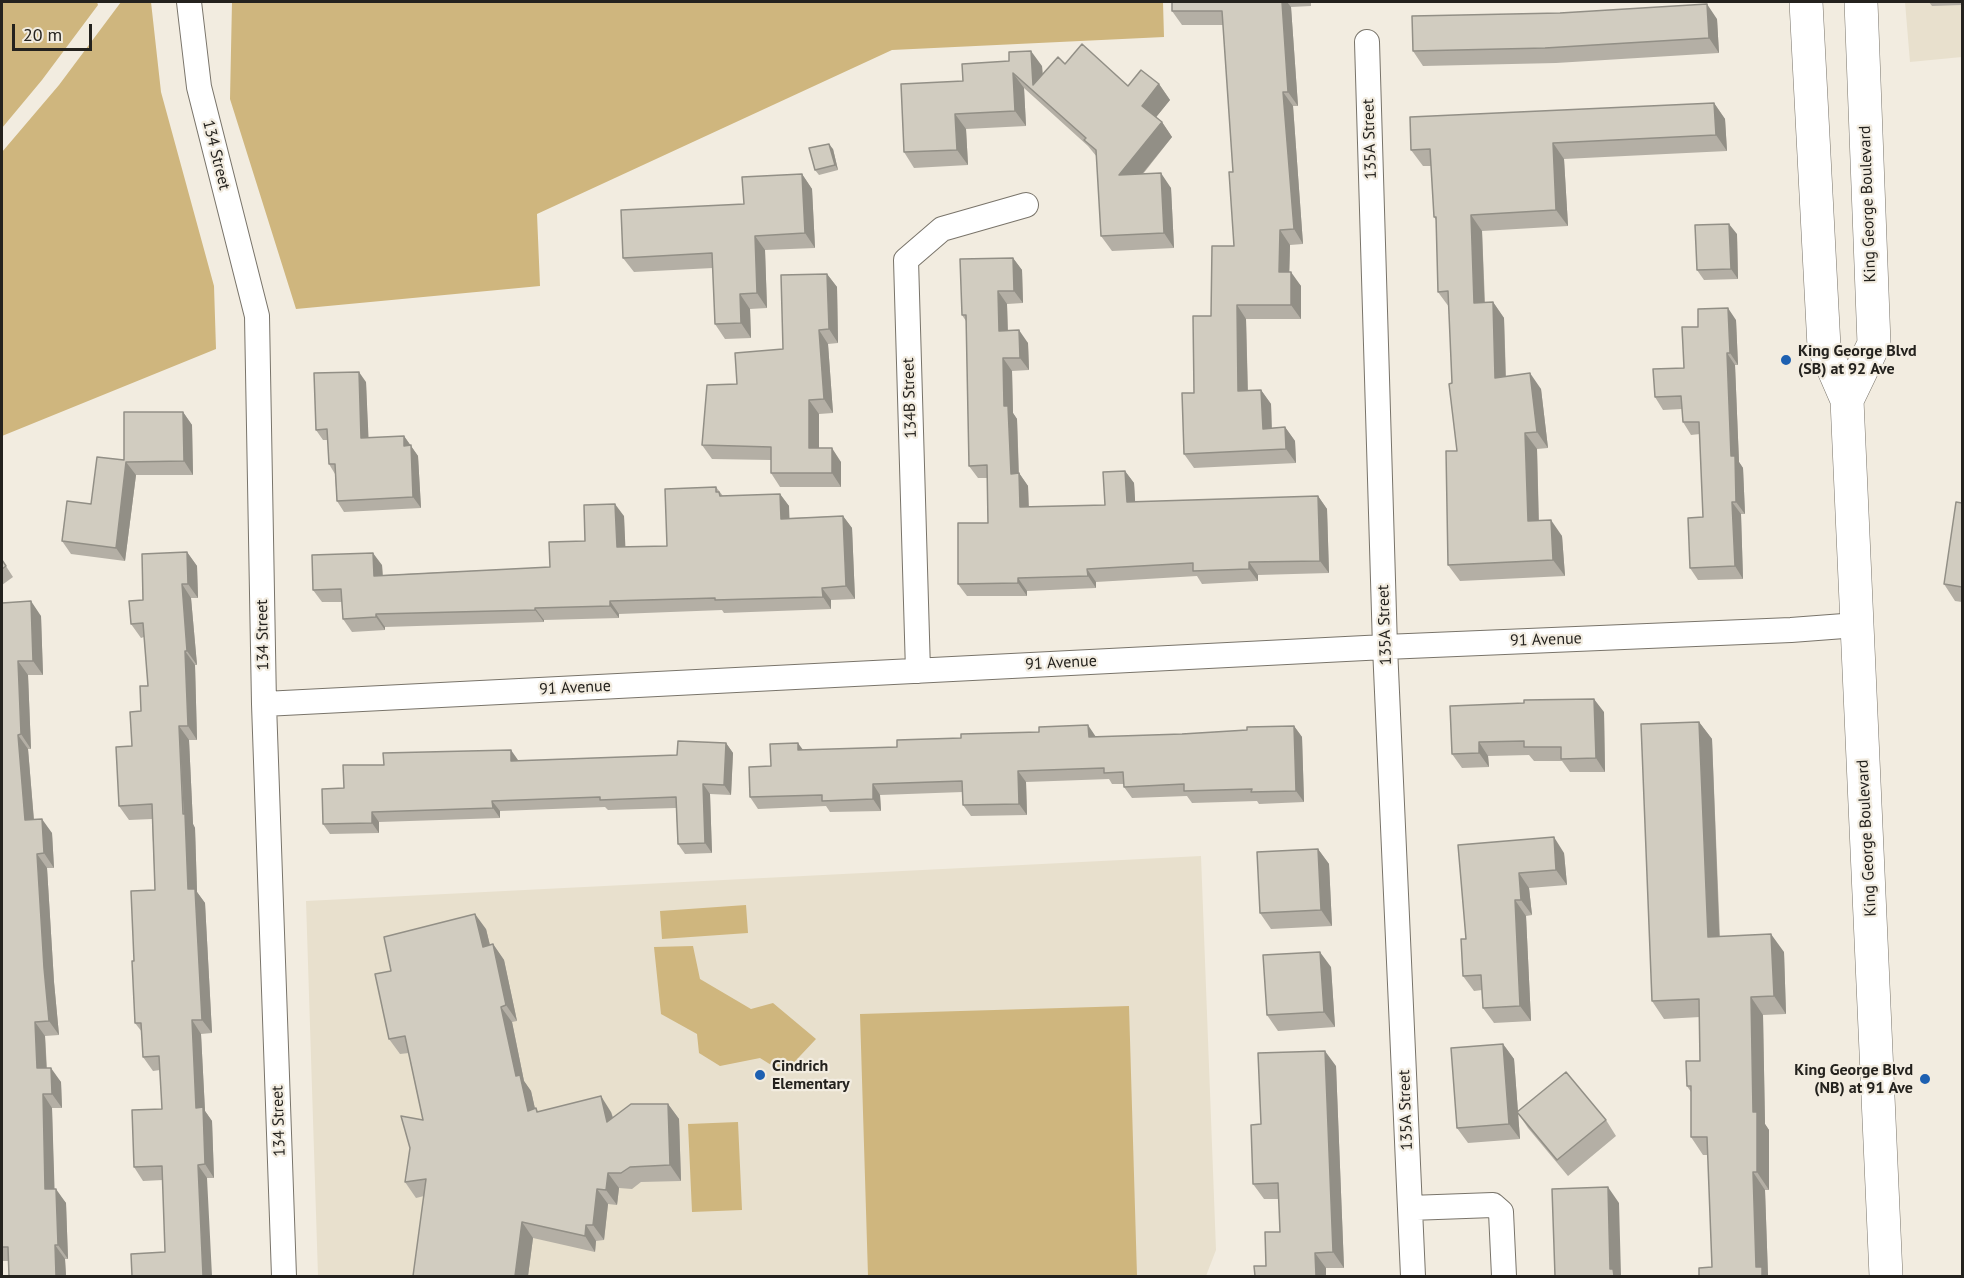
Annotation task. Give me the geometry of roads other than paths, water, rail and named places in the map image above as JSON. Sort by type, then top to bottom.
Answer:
[{"type":"main road","name":"King George Boulevard","points":[[1806,2],[1824,347],[1847,400],[1886,1276]]},
{"type":"main road","name":"King George Boulevard","points":[[1847,400],[1874,344],[1860,2]]},
{"type":"street","name":"134 Street","points":[[189,2],[199,87],[257,316],[264,704],[284,1276]]},
{"type":"street","name":"135A Street","points":[[1367,42],[1385,647],[1413,1276]]},
{"type":"street","name":"134B Street","points":[[918,671],[906,260],[942,229],[1026,205]]},
{"type":"street","name":"91 Avenue","points":[[264,704],[1857,625]]},
{"type":"street","points":[[1410,1208],[1493,1204],[1498,1207],[1501,1212],[1504,1276]]},
{"type":"place","name":"King George Blvd (SB) at 92 Ave","points":[[1786,360]]},
{"type":"place","name":"Cindrich Elementary","points":[[760,1075]]},
{"type":"place","name":"King George Blvd (NB) at 91 Ave","points":[[1925,1079]]}]
